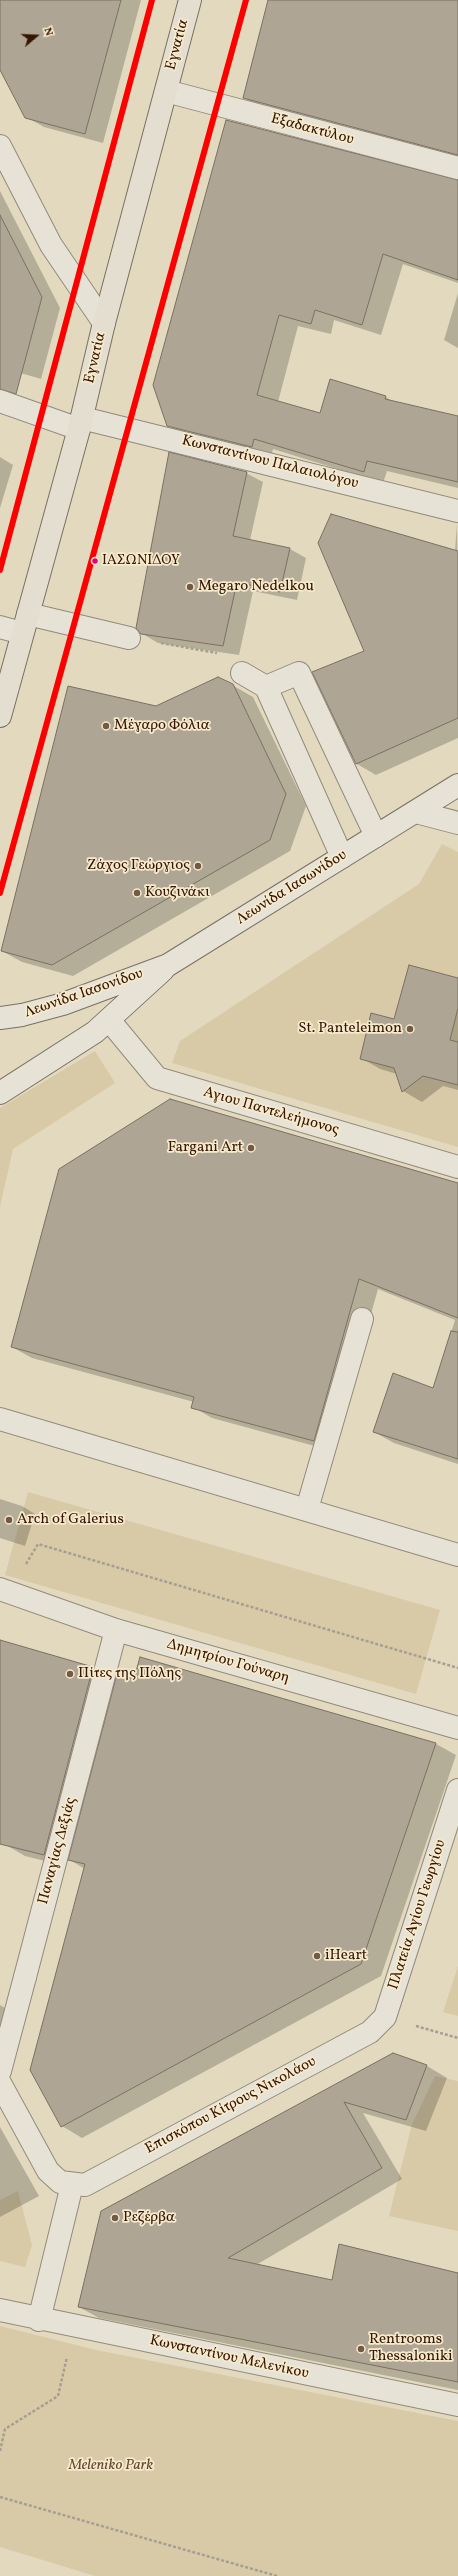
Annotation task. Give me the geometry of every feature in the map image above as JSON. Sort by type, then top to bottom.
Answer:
[{"type":"main road","name":"Εγνατία","points":[[0,716],[80,424],[104,323],[190,0]]},
{"type":"street","name":"Εξαδακτύλου","points":[[166,91],[458,168]]},
{"type":"street","points":[[0,146],[51,245],[104,323]]},
{"type":"street","name":"Κωνσταντίνου Παλαιολόγου","points":[[0,402],[80,424],[458,511]]},
{"type":"street","points":[[0,626],[25,623],[129,638]]},
{"type":"street","points":[[242,673],[266,687],[342,857]]},
{"type":"street","points":[[266,687],[299,674],[376,836]]},
{"type":"street","points":[[416,812],[458,785]]},
{"type":"street","points":[[416,812],[458,824]]},
{"type":"street","name":"Λεωνίδα Ιασωνίδου","points":[[168,965],[416,812]]},
{"type":"street","points":[[0,1093],[95,1032],[168,965]]},
{"type":"street","name":"Λεωνίδα Ιασονίδου","points":[[0,1018],[22,1015],[63,1004],[168,965]]},
{"type":"street","name":"Αγιου Παντελεήμονος","points":[[109,1020],[157,1078],[458,1167]]},
{"type":"street","points":[[307,1509],[362,1319]]},
{"type":"street","points":[[0,1419],[458,1555]]},
{"type":"street","name":"Δημητρίου Γούναρη","points":[[0,1589],[116,1630],[458,1728]]},
{"type":"street","name":"Παναγίας Δεξιάς","points":[[0,2071],[116,1630]]},
{"type":"street","name":"Πλατεία Αγίου Γεωργίου","points":[[385,2017],[458,1790]]},
{"type":"street","name":"Επισκόπου Κίτρους Νικολάου","points":[[65,2182],[89,2183],[370,2032],[385,2017]]},
{"type":"street","points":[[0,2083],[48,2171],[65,2182],[39,2320]]},
{"type":"street","name":"Κωνσταντίνου Μελενίκου","points":[[0,2310],[39,2320],[458,2405]]},
{"type":"path","points":[[129,638],[216,653],[242,673]]},
{"type":"path","points":[[38,1544],[458,1668]]},
{"type":"path","points":[[385,2017],[458,2038]]},
{"type":"path","points":[[0,2451],[5,2429],[58,2396]]},
{"type":"path","points":[[0,2497],[277,2576]]},
{"type":"green space","points":[[442,844],[458,852],[458,1147],[172,1063],[180,1041],[419,884]]},
{"type":"green space","points":[[95,1051],[115,1083],[13,1149],[0,1207],[0,1108]]},
{"type":"green space","points":[[28,1492],[440,1610],[416,1694],[5,1575]]},
{"type":"green space","points":[[458,1966],[458,2016],[443,2012]]},
{"type":"green space","points":[[435,2076],[458,2081],[458,2231],[389,2216],[412,2124]]},
{"type":"green space","points":[[18,2191],[32,2245],[25,2267],[0,2261],[0,2200]]},
{"type":"green space","name":"Meleniko Park","points":[[0,2326],[96,2350],[458,2421],[458,2576],[95,2576],[0,2547]]},
{"type":"building","points":[[0,0],[121,0],[85,134],[25,118],[0,70]]},
{"type":"building","points":[[268,0],[458,0],[458,155],[243,98]]},
{"type":"building","points":[[226,120],[458,180],[458,280],[383,254],[362,325],[315,310],[311,324],[279,315],[257,395],[320,413],[330,379],[386,396],[385,399],[458,416],[458,482],[367,461],[364,472],[254,439],[252,447],[167,426],[153,385]]},
{"type":"building","points":[[0,215],[42,297],[16,394],[0,389]]},
{"type":"building","name":"Megaro Nedelkou","points":[[169,452],[247,472],[233,536],[290,548],[280,592],[237,582],[223,646],[141,634],[136,628]]},
{"type":"building","points":[[331,514],[458,551],[458,718],[356,764],[312,672],[364,651],[318,543]]},
{"type":"building","points":[[218,677],[233,684],[286,794],[270,840],[52,965],[1,951],[68,686],[156,706]]},
{"type":"building","name":"St. Panteleimon","points":[[409,965],[458,978],[458,1008],[450,1040],[458,1042],[458,1085],[423,1076],[402,1092],[394,1068],[360,1059],[371,1013],[394,1019]]},
{"type":"building","points":[[170,1099],[458,1183],[458,1318],[359,1279],[314,1441],[191,1408],[194,1397],[11,1347],[59,1169]]},
{"type":"building","points":[[451,1331],[458,1332],[458,1459],[373,1432],[393,1373],[433,1388]]},
{"type":"building","points":[[0,1640],[93,1667],[44,1855],[0,1844]]},
{"type":"building","points":[[140,1657],[436,1743],[361,1964],[61,2127],[30,2070],[85,1864],[68,1860],[117,1674],[134,1679]]},
{"type":"building","points":[[393,2053],[427,2065],[406,2120],[344,2102],[382,2168],[228,2258],[332,2280],[339,2244],[458,2273],[458,2382],[78,2307],[101,2211]]},
{"type":"transit line","points":[[0,570],[152,0]]},
{"type":"transit line","points":[[0,893],[246,0]]},
{"type":"place","name":"ΙΑΣΩΝΙΔΟΥ","points":[[95,561]]},
{"type":"place","name":"Megaro Nedelkou","points":[[190,587]]},
{"type":"place","name":"Μέγαρο Φόλια","points":[[106,726]]},
{"type":"place","name":"Ζάχος Γεώργιος","points":[[198,866]]},
{"type":"place","name":"Κουζινάκι","points":[[137,893]]},
{"type":"place","name":"St. Panteleimon","points":[[410,1029]]},
{"type":"place","name":"Fargani Art","points":[[251,1148]]},
{"type":"place","name":"Arch of Galerius","points":[[9,1520]]},
{"type":"place","name":"Πίτες της Πόλης","points":[[70,1674]]},
{"type":"place","name":"iHeart","points":[[317,1956]]},
{"type":"place","name":"Ρεζέρβα","points":[[115,2218]]},
{"type":"place","name":"Rentrooms Thessaloniki","points":[[361,2349]]}]
